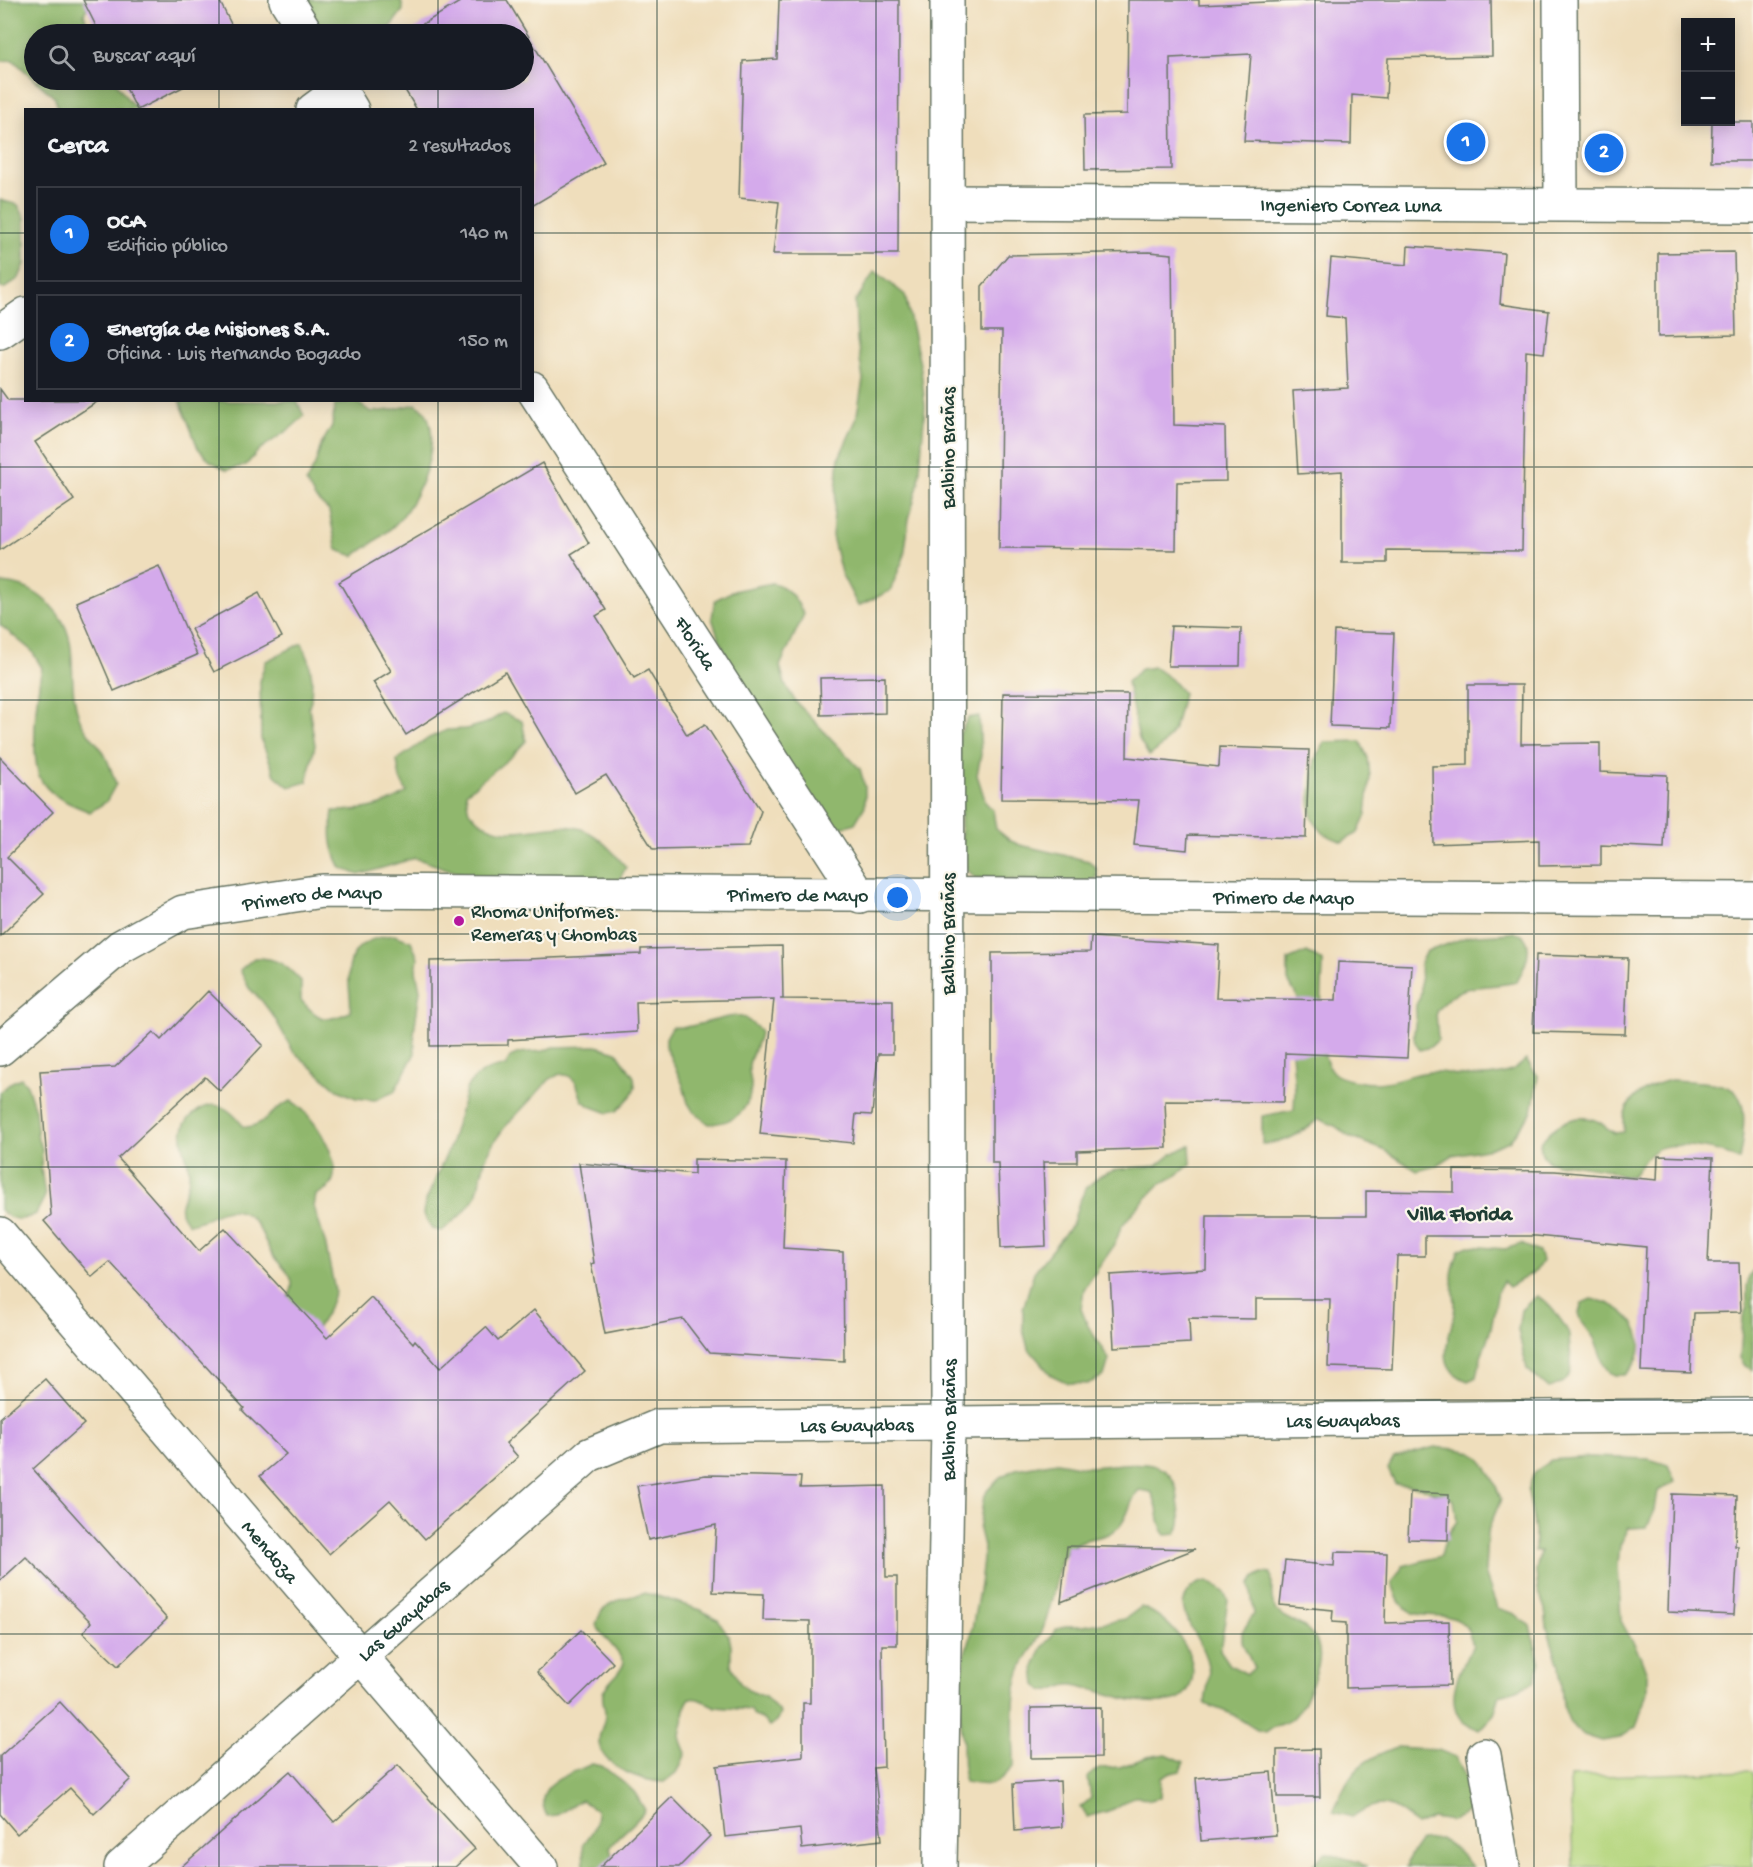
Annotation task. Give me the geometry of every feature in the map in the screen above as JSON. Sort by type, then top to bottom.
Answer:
[{"type":"street","points":[[286,0],[301,24]]},
{"type":"street","name":"Balbino Brañas","points":[[940,1867],[948,1425],[947,0]]},
{"type":"street","points":[[1560,0],[1561,204]]},
{"type":"street","points":[[316,108],[342,93]]},
{"type":"street","name":"Ingeniero Correa Luna","points":[[947,202],[1753,206]]},
{"type":"street","points":[[0,332],[24,315]]},
{"type":"street","name":"Florida","points":[[534,391],[860,896]]},
{"type":"street","name":"Primero de Mayo","points":[[0,1049],[120,946],[183,912],[322,891],[860,896],[1753,899]]},
{"type":"street","name":"Mendoza","points":[[0,1234],[541,1867]]},
{"type":"street","name":"Las Guayabas","points":[[121,1867],[589,1455],[659,1426],[948,1425],[1753,1415]]},
{"type":"street","points":[[1484,1755],[1503,1867]]},
{"type":"green space","points":[[0,0],[91,0],[84,14],[87,24],[24,24],[24,70],[13,60],[0,61]]},
{"type":"green space","points":[[299,0],[401,0],[403,10],[392,24],[314,24]]},
{"type":"green space","points":[[46,90],[121,90],[138,108],[58,108],[55,98]]},
{"type":"green space","points":[[0,200],[18,205],[24,216],[24,266],[19,278],[5,288],[0,288]]},
{"type":"green space","points":[[875,271],[905,295],[921,369],[925,406],[919,481],[909,519],[904,557],[890,591],[858,606],[841,573],[832,536],[839,458],[856,420],[863,380],[857,340],[855,302]]},
{"type":"green space","points":[[180,402],[297,402],[304,416],[259,450],[246,465],[227,470],[210,461],[198,448]]},
{"type":"green space","points":[[356,402],[371,412],[416,404],[426,413],[432,439],[427,468],[408,508],[390,529],[354,556],[337,550],[329,511],[315,498],[306,482],[315,465],[321,445],[332,426],[335,405]]},
{"type":"green space","points":[[2,583],[22,587],[39,596],[61,618],[67,631],[71,645],[73,687],[79,717],[104,754],[116,784],[106,802],[90,812],[52,793],[38,773],[35,727],[42,668],[32,651],[0,625],[0,585]]},
{"type":"green space","points":[[772,583],[787,590],[804,614],[780,666],[785,684],[795,701],[860,769],[865,787],[865,806],[855,823],[838,829],[822,820],[761,719],[755,702],[733,670],[712,618],[715,600],[733,591]]},
{"type":"green space","points":[[302,643],[309,660],[312,679],[309,707],[315,745],[307,782],[289,787],[275,775],[261,739],[260,679],[266,661]]},
{"type":"green space","points":[[1154,667],[1171,679],[1183,693],[1174,729],[1158,750],[1149,756],[1139,739],[1127,682],[1141,669]]},
{"type":"green space","points":[[503,713],[522,721],[526,741],[512,756],[466,793],[470,812],[488,827],[502,831],[557,826],[584,830],[602,842],[626,867],[617,884],[468,876],[415,858],[359,875],[341,868],[332,841],[333,811],[372,807],[389,802],[407,792],[400,779],[397,760],[429,738],[447,730],[466,729],[487,723]]},
{"type":"green space","points":[[979,716],[981,755],[977,775],[986,803],[993,810],[996,829],[1020,845],[1089,861],[1096,868],[1097,877],[1088,883],[975,878],[962,864],[959,735],[968,718]]},
{"type":"green space","points":[[1360,741],[1368,758],[1370,777],[1366,815],[1358,833],[1342,842],[1324,834],[1312,819],[1310,799],[1315,760],[1325,742]]},
{"type":"green space","points":[[1514,932],[1523,936],[1528,946],[1527,959],[1517,982],[1472,988],[1453,995],[1436,1012],[1438,1040],[1430,1047],[1420,1050],[1415,1043],[1414,1032],[1416,1005],[1421,991],[1420,969],[1426,951],[1469,936]]},
{"type":"green space","points":[[394,935],[411,941],[418,958],[416,971],[420,990],[414,1032],[415,1053],[394,1092],[375,1100],[356,1098],[338,1090],[293,1051],[274,1017],[249,988],[240,970],[254,958],[281,963],[301,981],[301,1000],[307,1007],[323,1018],[335,1018],[350,1012],[349,972],[354,954],[365,943],[373,939]]},
{"type":"green space","points":[[1307,952],[1323,962],[1321,1021],[1324,1054],[1328,1066],[1339,1076],[1354,1081],[1375,1083],[1432,1072],[1463,1076],[1491,1075],[1511,1071],[1526,1060],[1538,1076],[1532,1112],[1509,1141],[1491,1148],[1453,1155],[1436,1166],[1417,1171],[1386,1151],[1350,1137],[1335,1126],[1319,1119],[1293,1137],[1262,1144],[1262,1116],[1294,1110],[1292,1052],[1298,998],[1288,981],[1288,960]]},
{"type":"green space","points":[[736,1016],[745,1018],[760,1030],[749,1065],[751,1086],[749,1097],[738,1115],[732,1119],[709,1124],[693,1111],[688,1103],[683,1085],[666,1048],[666,1038],[672,1027]]},
{"type":"green space","points":[[596,1046],[617,1052],[634,1077],[635,1087],[631,1096],[617,1111],[608,1113],[582,1100],[576,1082],[569,1076],[560,1074],[550,1079],[504,1128],[494,1142],[485,1160],[476,1196],[464,1212],[442,1231],[432,1229],[423,1213],[425,1203],[450,1146],[467,1087],[471,1082],[484,1072],[506,1066],[510,1057],[519,1053],[543,1051],[553,1047]]},
{"type":"green space","points":[[21,1078],[27,1085],[35,1110],[38,1140],[42,1148],[41,1168],[45,1196],[36,1214],[17,1219],[9,1217],[0,1210],[0,1092]]},
{"type":"green space","points":[[1671,1080],[1711,1083],[1725,1086],[1735,1092],[1741,1101],[1744,1115],[1739,1160],[1711,1149],[1667,1146],[1651,1153],[1632,1176],[1622,1176],[1604,1169],[1557,1164],[1548,1161],[1542,1154],[1540,1144],[1545,1137],[1558,1126],[1574,1119],[1591,1119],[1615,1133],[1624,1132],[1624,1115],[1632,1100],[1650,1087]]},
{"type":"green space","points":[[291,1101],[308,1115],[316,1126],[330,1150],[333,1163],[334,1174],[331,1184],[316,1195],[314,1207],[325,1242],[335,1291],[328,1310],[314,1334],[285,1301],[292,1289],[290,1277],[270,1251],[260,1230],[251,1218],[231,1210],[219,1212],[189,1224],[181,1212],[189,1172],[182,1133],[192,1115],[202,1108],[216,1105],[228,1110],[244,1127],[263,1121]]},
{"type":"green space","points":[[1190,1145],[1191,1164],[1160,1184],[1133,1212],[1121,1227],[1115,1244],[1084,1289],[1081,1309],[1088,1326],[1109,1359],[1104,1376],[1087,1384],[1068,1383],[1051,1375],[1028,1348],[1023,1330],[1023,1309],[1034,1272],[1073,1223],[1086,1188],[1100,1176],[1118,1169],[1157,1166],[1172,1154]]},
{"type":"green space","points":[[1521,1244],[1539,1252],[1542,1261],[1536,1271],[1509,1287],[1503,1281],[1498,1290],[1491,1328],[1477,1377],[1468,1381],[1456,1375],[1449,1367],[1446,1358],[1455,1305],[1452,1274],[1459,1250],[1468,1246],[1505,1249]]},
{"type":"green space","points":[[1753,1271],[1753,1370],[1745,1366],[1740,1358],[1743,1317],[1747,1307],[1747,1287]]},
{"type":"green space","points":[[1537,1296],[1554,1312],[1569,1336],[1571,1370],[1569,1375],[1562,1383],[1548,1388],[1527,1369],[1518,1330],[1521,1310]]},
{"type":"green space","points":[[1591,1299],[1605,1302],[1618,1309],[1636,1327],[1640,1339],[1640,1351],[1635,1363],[1625,1375],[1610,1373],[1604,1365],[1594,1338],[1582,1322],[1579,1313],[1582,1303]]},
{"type":"green space","points":[[1435,1447],[1470,1452],[1479,1458],[1490,1474],[1501,1499],[1487,1533],[1485,1573],[1497,1608],[1515,1614],[1530,1626],[1540,1664],[1534,1682],[1500,1695],[1494,1714],[1479,1730],[1462,1721],[1454,1703],[1456,1682],[1473,1645],[1466,1627],[1450,1617],[1422,1615],[1406,1609],[1398,1599],[1392,1583],[1403,1566],[1441,1556],[1446,1537],[1457,1521],[1454,1500],[1421,1487],[1395,1484],[1388,1469],[1394,1458]]},
{"type":"green space","points":[[1590,1457],[1649,1459],[1668,1465],[1675,1482],[1658,1491],[1655,1510],[1647,1527],[1629,1528],[1620,1545],[1618,1564],[1621,1621],[1640,1655],[1647,1674],[1647,1693],[1636,1727],[1620,1738],[1602,1741],[1584,1735],[1570,1723],[1563,1705],[1559,1666],[1538,1590],[1536,1571],[1540,1551],[1535,1551],[1535,1530],[1528,1491],[1534,1473],[1551,1460]]},
{"type":"green space","points":[[1057,1462],[1085,1467],[1145,1464],[1157,1467],[1167,1473],[1175,1483],[1180,1525],[1176,1534],[1166,1535],[1160,1525],[1156,1503],[1151,1492],[1139,1490],[1119,1527],[1105,1535],[1076,1544],[1062,1558],[1043,1629],[1023,1664],[1018,1678],[1014,1711],[1014,1766],[992,1784],[964,1782],[963,1741],[958,1696],[980,1585],[984,1550],[979,1530],[983,1501],[987,1491],[1000,1477],[1016,1469]]},
{"type":"green space","points":[[1262,1573],[1271,1574],[1272,1599],[1277,1611],[1307,1629],[1314,1636],[1319,1652],[1315,1677],[1299,1711],[1291,1720],[1266,1732],[1257,1730],[1232,1714],[1205,1704],[1209,1670],[1203,1650],[1188,1621],[1183,1605],[1188,1591],[1198,1583],[1208,1581],[1223,1591],[1228,1600],[1220,1650],[1230,1665],[1247,1674],[1254,1668],[1242,1642],[1242,1632],[1254,1614],[1250,1585],[1254,1578]]},
{"type":"green space","points":[[643,1593],[701,1610],[718,1620],[729,1636],[731,1665],[740,1683],[748,1690],[765,1697],[780,1713],[777,1721],[769,1726],[762,1719],[754,1716],[751,1710],[716,1707],[699,1699],[690,1698],[680,1734],[686,1753],[678,1771],[664,1782],[635,1776],[615,1766],[607,1760],[599,1743],[605,1716],[603,1693],[624,1663],[596,1625],[599,1616],[608,1605]]},
{"type":"green space","points":[[1141,1607],[1162,1619],[1172,1628],[1187,1650],[1192,1662],[1193,1674],[1189,1689],[1182,1697],[1162,1702],[1136,1701],[1074,1685],[1046,1691],[1036,1685],[1034,1667],[1042,1648],[1056,1630],[1065,1626],[1083,1626],[1125,1619]]},
{"type":"green space","points":[[1397,1747],[1438,1750],[1456,1757],[1473,1792],[1468,1813],[1451,1821],[1433,1818],[1416,1825],[1400,1811],[1386,1805],[1370,1807],[1352,1817],[1333,1812],[1344,1787],[1356,1770],[1372,1758]]},
{"type":"green space","points":[[1166,1754],[1184,1762],[1180,1771],[1161,1778],[1160,1797],[1150,1800],[1134,1797],[1111,1810],[1087,1817],[1081,1807],[1091,1798],[1088,1778],[1093,1772]]},
{"type":"green space","points":[[592,1764],[602,1766],[629,1787],[645,1810],[610,1847],[612,1857],[620,1867],[584,1867],[583,1844],[594,1828],[596,1810],[581,1800],[557,1815],[547,1816],[543,1805],[544,1796],[554,1782]]},
{"type":"green space","points":[[1753,1771],[1753,1867],[1573,1867],[1570,1777]]},
{"type":"green space","points":[[1440,1839],[1455,1849],[1473,1867],[1407,1867],[1410,1856],[1421,1840]]},
{"type":"green space","points":[[1325,1853],[1359,1862],[1366,1867],[1310,1867]]},
{"type":"building","points":[[83,0],[219,0],[231,24],[95,24]]},
{"type":"building","points":[[463,0],[507,0],[521,24],[423,24]]},
{"type":"building","points":[[779,0],[899,0],[898,254],[773,254],[779,202],[739,198],[743,61],[777,59]]},
{"type":"building","points":[[1128,0],[1199,0],[1199,5],[1317,0],[1491,0],[1492,56],[1388,58],[1386,98],[1352,95],[1351,144],[1244,141],[1251,54],[1170,58],[1171,169],[1085,170],[1084,115],[1127,114]]},
{"type":"building","points":[[534,45],[604,163],[534,205],[534,108],[416,108],[405,90],[534,90]]},
{"type":"building","points":[[127,90],[177,90],[141,108],[136,108]]},
{"type":"building","points":[[1735,122],[1753,122],[1753,161],[1711,161],[1712,126],[1735,126]]},
{"type":"building","points":[[1408,246],[1504,253],[1500,304],[1549,311],[1544,353],[1526,351],[1522,551],[1387,550],[1387,563],[1342,563],[1342,471],[1298,474],[1293,391],[1348,388],[1345,318],[1326,316],[1331,258],[1407,265]]},
{"type":"building","points":[[1149,252],[1172,254],[1174,425],[1225,427],[1226,481],[1177,482],[1176,550],[999,548],[1002,331],[982,331],[982,286],[1008,255]]},
{"type":"building","points":[[1734,252],[1736,335],[1658,337],[1658,253]]},
{"type":"building","points":[[0,389],[8,400],[97,402],[35,442],[74,500],[0,550]]},
{"type":"building","points":[[542,463],[589,543],[571,554],[606,610],[596,616],[634,678],[648,670],[687,735],[705,724],[761,811],[748,847],[653,849],[606,775],[575,793],[505,672],[406,735],[373,682],[391,671],[339,582]]},
{"type":"building","points":[[159,566],[197,655],[114,691],[76,602]]},
{"type":"building","points":[[259,593],[282,637],[214,672],[191,629]]},
{"type":"building","points":[[1171,626],[1241,628],[1240,666],[1168,666]]},
{"type":"building","points":[[1334,631],[1394,633],[1390,728],[1330,726]]},
{"type":"building","points":[[885,677],[885,713],[821,715],[820,678]]},
{"type":"building","points":[[1468,685],[1522,685],[1521,744],[1600,743],[1600,772],[1667,775],[1664,848],[1601,845],[1601,865],[1539,866],[1539,840],[1433,844],[1432,766],[1468,765]]},
{"type":"building","points":[[1003,693],[1128,694],[1127,757],[1219,767],[1220,747],[1309,750],[1306,838],[1188,835],[1187,850],[1134,845],[1139,800],[1001,799]]},
{"type":"building","points":[[0,757],[53,812],[7,857],[44,894],[0,936]]},
{"type":"building","points":[[1091,937],[1219,945],[1216,998],[1336,1000],[1338,962],[1412,965],[1407,1058],[1285,1053],[1284,1102],[1165,1101],[1167,1148],[1077,1151],[1077,1162],[1043,1162],[1046,1246],[1001,1248],[998,1163],[992,1163],[992,953],[1090,952]]},
{"type":"building","points":[[782,946],[783,999],[780,999],[893,1000],[893,1054],[878,1054],[872,1115],[856,1114],[853,1143],[760,1134],[774,999],[636,1002],[637,1032],[508,1040],[508,1045],[430,1046],[430,961],[641,954],[641,949]]},
{"type":"building","points":[[1536,955],[1628,958],[1625,1034],[1533,1032]]},
{"type":"building","points":[[208,991],[263,1045],[220,1091],[205,1077],[118,1158],[199,1251],[225,1228],[327,1338],[371,1297],[413,1343],[415,1340],[440,1368],[486,1327],[498,1341],[534,1310],[585,1371],[506,1443],[518,1457],[425,1539],[390,1500],[329,1554],[260,1476],[286,1454],[242,1410],[244,1408],[110,1262],[92,1277],[44,1221],[51,1215],[40,1071],[115,1067],[153,1032],[161,1040]]},
{"type":"building","points":[[1658,1156],[1713,1158],[1708,1263],[1739,1263],[1741,1312],[1694,1313],[1691,1373],[1641,1371],[1646,1247],[1536,1236],[1425,1236],[1425,1256],[1397,1256],[1392,1369],[1328,1367],[1330,1299],[1256,1299],[1256,1319],[1189,1318],[1190,1343],[1114,1347],[1110,1275],[1206,1269],[1207,1216],[1366,1216],[1366,1191],[1454,1192],[1454,1170],[1555,1171],[1657,1180]]},
{"type":"building","points":[[694,1159],[786,1161],[783,1248],[843,1252],[844,1361],[709,1353],[683,1319],[605,1334],[591,1264],[594,1263],[579,1163],[694,1174]]},
{"type":"building","points":[[45,1379],[84,1424],[33,1469],[167,1619],[118,1666],[83,1633],[91,1622],[26,1557],[0,1581],[0,1418]]},
{"type":"building","points":[[706,1475],[801,1477],[800,1488],[885,1486],[886,1577],[897,1577],[897,1645],[882,1645],[884,1767],[874,1768],[882,1840],[802,1849],[800,1829],[725,1837],[717,1766],[803,1756],[803,1703],[810,1703],[810,1621],[763,1620],[764,1594],[713,1592],[716,1525],[648,1540],[637,1486]]},
{"type":"building","points":[[1410,1492],[1449,1494],[1448,1540],[1408,1539]]},
{"type":"building","points":[[1672,1494],[1737,1496],[1735,1546],[1738,1546],[1734,1615],[1668,1612]]},
{"type":"building","points":[[1067,1546],[1195,1549],[1061,1602]]},
{"type":"building","points":[[1335,1552],[1387,1553],[1385,1623],[1449,1621],[1450,1685],[1346,1688],[1346,1623],[1332,1622],[1333,1610],[1280,1605],[1285,1561],[1334,1566]]},
{"type":"building","points":[[581,1630],[613,1663],[569,1706],[537,1672]]},
{"type":"building","points":[[60,1702],[131,1779],[94,1814],[70,1788],[17,1834],[0,1814],[0,1756]]},
{"type":"building","points":[[1101,1707],[1101,1757],[1031,1758],[1031,1708]]},
{"type":"building","points":[[1319,1749],[1320,1797],[1277,1797],[1277,1750]]},
{"type":"building","points":[[398,1765],[475,1849],[455,1867],[181,1867],[290,1771],[334,1822]]},
{"type":"building","points":[[1271,1772],[1276,1835],[1201,1841],[1196,1778]]},
{"type":"building","points":[[1060,1781],[1062,1827],[1015,1831],[1013,1784]]},
{"type":"building","points":[[672,1797],[710,1836],[679,1867],[600,1867]]},
{"type":"place","name":"OCA","points":[[1466,142]]},
{"type":"place","name":"Energía de Misiones S.A.","points":[[1604,153]]},
{"type":"place","name":"Rhoma Uniformes. Remeras y Chombas","points":[[459,921]]},
{"type":"district","name":"Villa Florida","points":[[1460,1213]]}]
